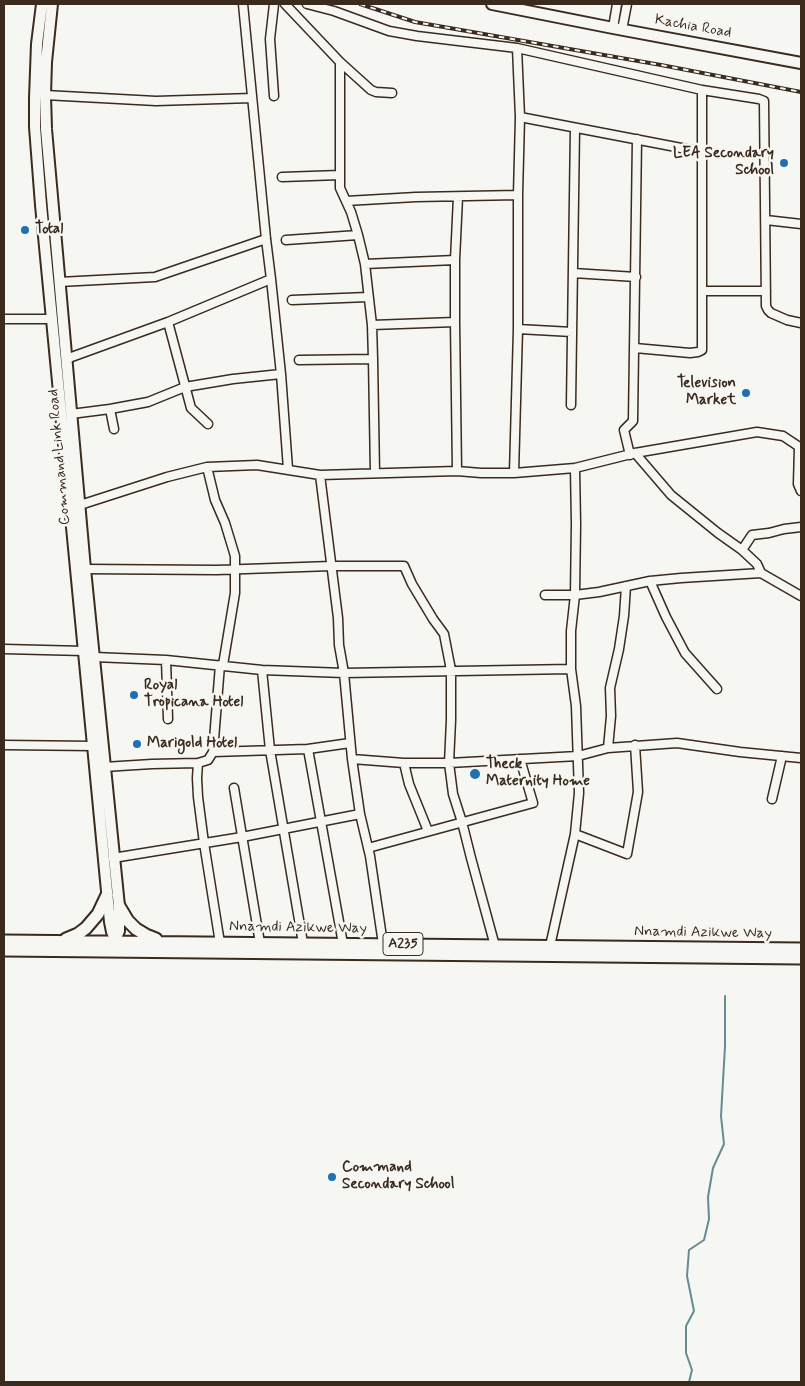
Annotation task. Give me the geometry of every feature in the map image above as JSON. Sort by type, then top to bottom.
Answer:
[{"type":"highway","points":[[52,941],[70,938],[86,928],[98,914],[107,895]]},
{"type":"highway","points":[[119,906],[128,921],[136,929],[155,939],[172,942]]},
{"type":"highway","name":"Nnamdi Azikwe Way","points":[[4,941],[801,949]]},
{"type":"highway","name":"Nnamdi Azikwe Way","points":[[4,950],[801,958]]},
{"type":"main road","name":"Command Link Road","points":[[42,4],[37,44],[34,98],[35,127],[52,320],[85,605],[94,658],[119,906],[119,931],[116,941]]},
{"type":"main road","name":"Command Link Road","points":[[52,4],[46,62],[46,129],[85,569],[84,651],[107,895],[112,932],[116,941]]},
{"type":"main road","name":"Kachia Road","points":[[492,4],[801,63]]},
{"type":"main road","points":[[98,950],[106,948],[116,941],[129,948],[145,951]]},
{"type":"street","points":[[243,4],[281,374],[288,469]]},
{"type":"street","points":[[274,4],[270,40],[274,96]]},
{"type":"street","points":[[285,4],[340,62],[371,90],[392,93]]},
{"type":"street","points":[[307,4],[389,31],[517,48],[702,90],[764,101],[766,306],[771,313],[787,320],[801,323]]},
{"type":"street","points":[[617,4],[618,29]]},
{"type":"street","points":[[618,29],[627,4]]},
{"type":"street","points":[[514,473],[518,328],[520,117],[517,48]]},
{"type":"street","points":[[340,62],[340,188],[358,235],[365,264],[372,325],[376,473]]},
{"type":"street","points":[[635,348],[690,353],[702,350],[702,90]]},
{"type":"street","points":[[45,95],[156,101],[252,98]]},
{"type":"street","points":[[520,117],[702,152]]},
{"type":"street","points":[[571,405],[575,128]]},
{"type":"street","points":[[637,139],[633,421],[624,430],[632,454],[671,495],[718,534],[742,550],[757,564],[761,573]]},
{"type":"street","points":[[282,177],[340,175]]},
{"type":"street","points":[[346,201],[518,195]]},
{"type":"street","points":[[457,471],[455,260],[458,196]]},
{"type":"street","points":[[766,220],[801,224]]},
{"type":"street","points":[[286,240],[358,235]]},
{"type":"street","points":[[59,282],[155,277],[266,239]]},
{"type":"street","points":[[365,264],[455,260]]},
{"type":"street","points":[[573,273],[636,278]]},
{"type":"street","points":[[66,359],[168,322],[271,279]]},
{"type":"street","points":[[702,291],[766,292]]},
{"type":"street","points":[[292,300],[368,297]]},
{"type":"street","points":[[4,320],[52,320]]},
{"type":"street","points":[[168,322],[191,408],[208,424]]},
{"type":"street","points":[[372,325],[455,322]]},
{"type":"street","points":[[518,328],[572,332]]},
{"type":"street","points":[[299,360],[373,359]]},
{"type":"street","points":[[71,414],[148,402],[185,387],[281,374]]},
{"type":"street","points":[[110,409],[114,430]]},
{"type":"street","points":[[80,505],[167,477],[207,467],[257,465],[320,475],[457,471],[514,473],[575,468],[632,454],[757,432],[783,436],[800,447],[798,484],[801,491]]},
{"type":"street","points":[[104,767],[198,763],[208,760],[213,752],[221,665],[235,593],[235,556],[215,500],[207,467]]},
{"type":"street","points":[[550,946],[576,834],[579,793],[576,706],[571,669],[571,631],[575,594],[575,468]]},
{"type":"street","points":[[320,475],[338,618],[339,645],[344,673],[352,759],[383,944]]},
{"type":"street","points":[[742,550],[752,535],[801,527]]},
{"type":"street","points":[[85,569],[404,566],[412,584],[444,634],[451,670],[449,763],[453,794],[495,946]]},
{"type":"street","points":[[545,595],[598,592],[650,581],[761,573],[801,596]]},
{"type":"street","points":[[650,581],[666,618],[685,652],[717,689]]},
{"type":"street","points":[[608,748],[611,716],[610,688],[623,624],[626,586]]},
{"type":"street","points":[[4,649],[84,651]]},
{"type":"street","points":[[94,658],[166,660],[262,670],[344,673],[571,669]]},
{"type":"street","points":[[166,660],[168,719]]},
{"type":"street","points":[[262,670],[270,750],[303,943]]},
{"type":"street","points":[[213,752],[308,749],[350,743]]},
{"type":"street","points":[[352,759],[449,763],[578,756],[608,748],[677,743],[801,758]]},
{"type":"street","points":[[4,745],[93,746]]},
{"type":"street","points":[[576,834],[627,854],[638,792],[635,745]]},
{"type":"street","points":[[308,749],[343,944]]},
{"type":"street","points":[[772,799],[782,756]]},
{"type":"street","points":[[368,848],[534,803],[520,759]]},
{"type":"street","points":[[404,762],[409,784],[428,831]]},
{"type":"street","points":[[198,763],[198,797],[220,943]]},
{"type":"street","points":[[234,788],[260,943]]},
{"type":"street","points":[[113,858],[283,830],[360,814]]},
{"type":"waterway","points":[[689,1382],[692,1370],[686,1353],[686,1326],[694,1311],[687,1276],[689,1250],[704,1240],[709,1219],[708,1197],[713,1168],[724,1144],[721,1116],[725,1046],[725,996]]},
{"type":"railway","points":[[360,4],[415,22],[661,65],[801,92]]},
{"type":"place","name":"LEA Secondary School","points":[[784,163]]},
{"type":"place","name":"Total","points":[[25,230]]},
{"type":"place","name":"Television Market","points":[[746,393]]},
{"type":"place","name":"Royal Tropicana Hotel","points":[[134,695]]},
{"type":"place","name":"Marigold Hotel","points":[[137,744]]},
{"type":"place","name":"Theck Maternity Home","points":[[475,774]]},
{"type":"place","name":"Command Secondary School","points":[[332,1177]]}]
